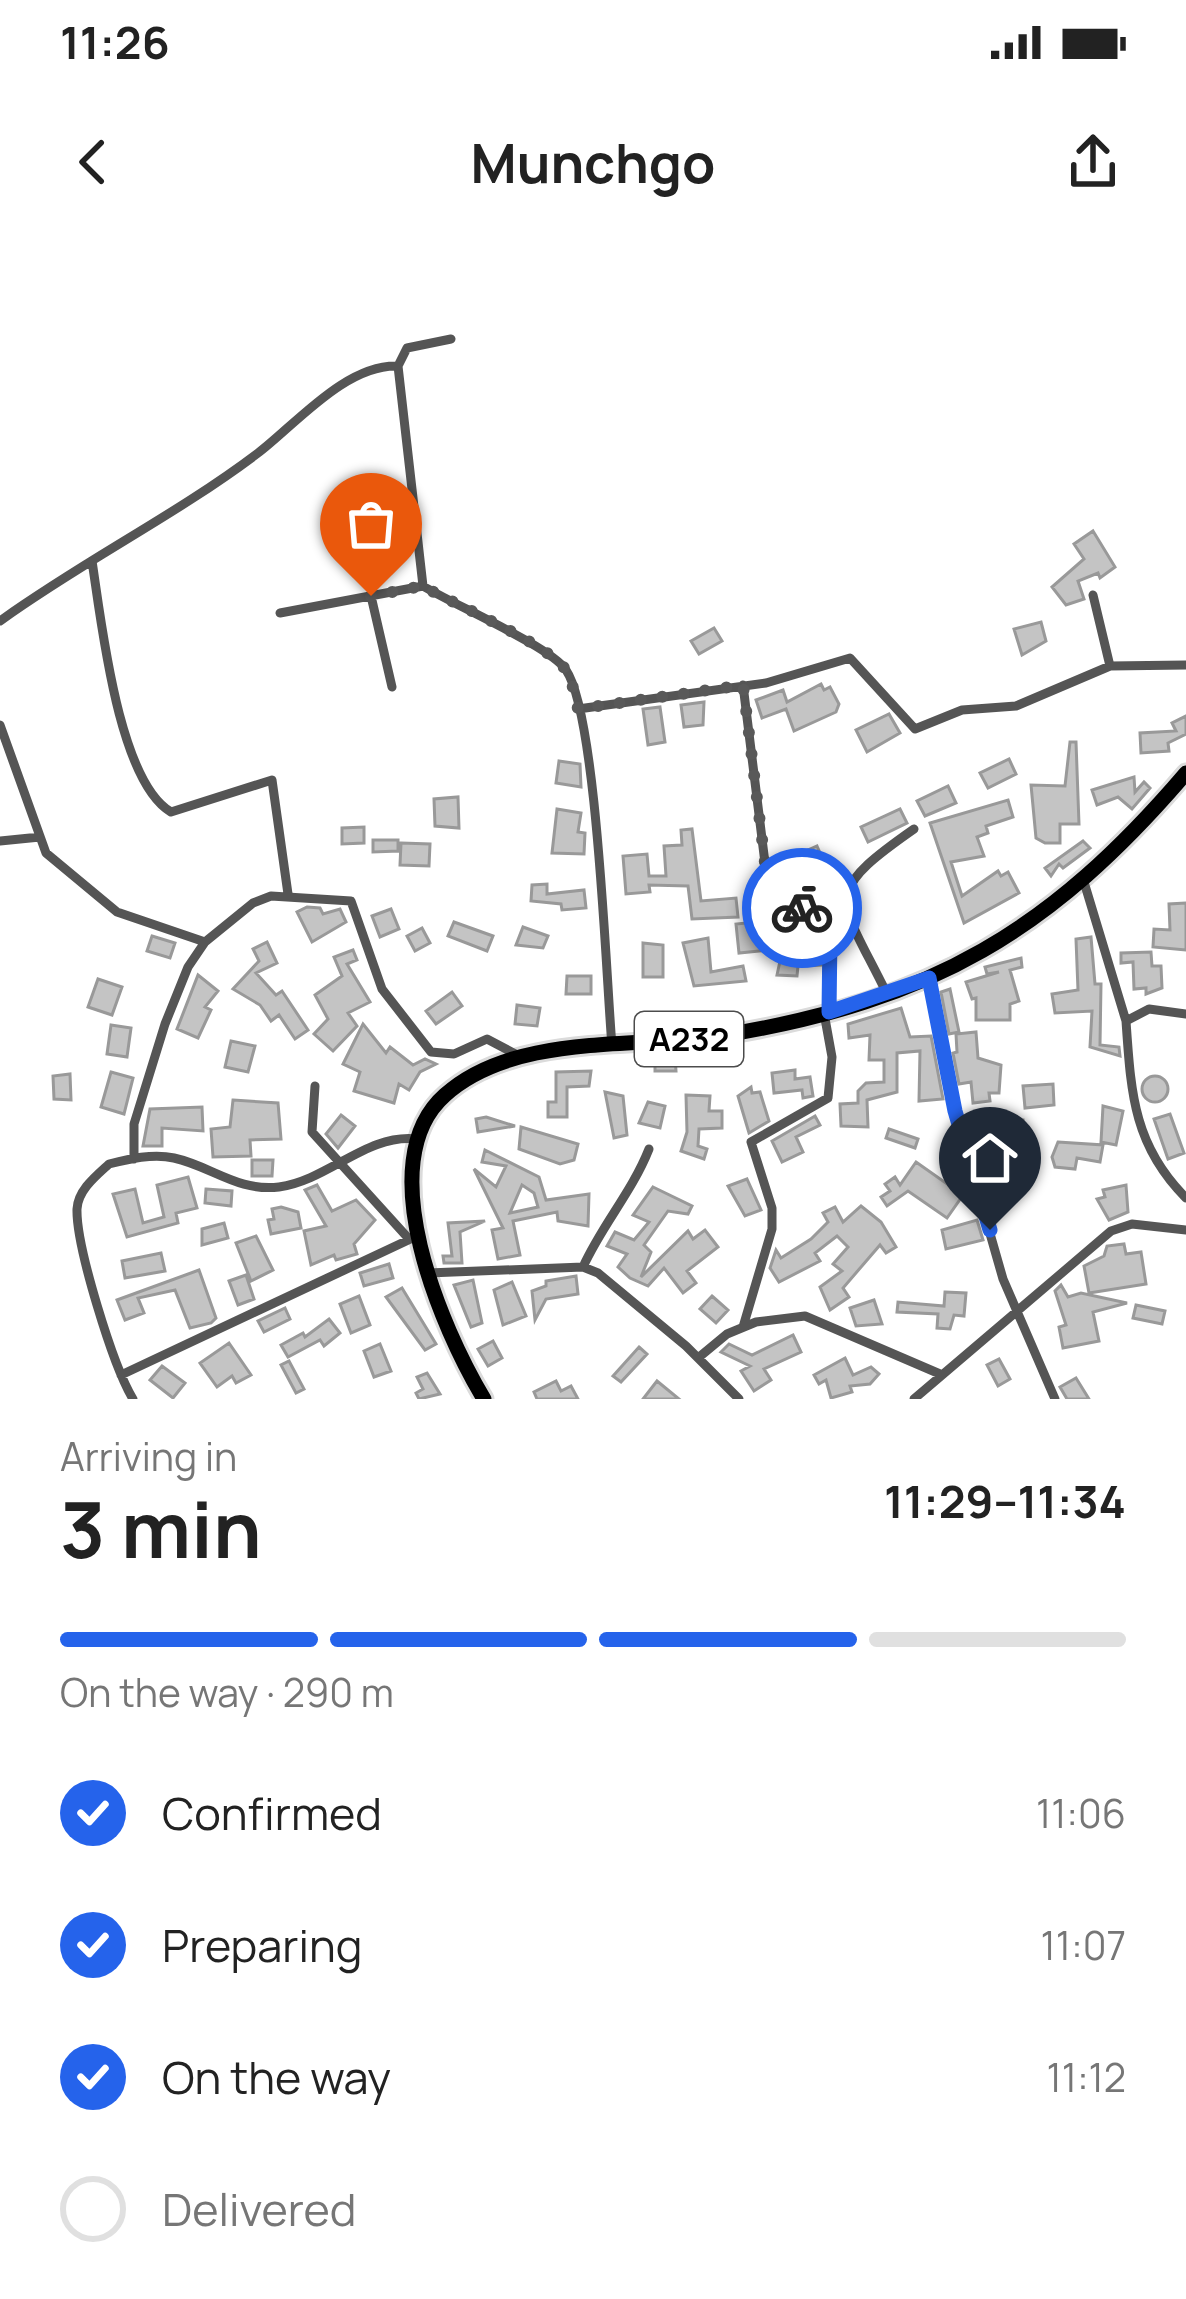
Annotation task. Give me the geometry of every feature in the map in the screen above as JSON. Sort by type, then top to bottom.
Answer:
[{"type":"main road","name":"A232","points":[[417,1139],[441,1098],[462,1082],[524,1059],[722,1035],[826,1013],[929,978],[994,944],[1084,882],[1183,781]]},
{"type":"main road","points":[[417,1139],[414,1237],[484,1399]]},
{"type":"street","points":[[423,586],[398,367],[407,348],[451,339]]},
{"type":"street","points":[[0,621],[258,454],[329,395],[381,368],[398,367]]},
{"type":"street","points":[[92,561],[123,728],[158,804],[171,812],[272,781],[288,894]]},
{"type":"street","points":[[280,613],[423,586],[496,628],[538,644],[567,670],[578,709],[612,1046]]},
{"type":"street","points":[[1093,595],[1110,666]]},
{"type":"street","points":[[371,596],[392,688]]},
{"type":"street","points":[[578,709],[743,685],[850,658],[915,729],[962,710],[1007,709],[1110,666],[1186,665]]},
{"type":"street","points":[[743,685],[765,863],[776,885],[830,935],[826,1013],[832,1057],[828,1098],[751,1142],[772,1208],[772,1229],[743,1327]]},
{"type":"street","points":[[0,724],[46,853],[117,912],[205,942]]},
{"type":"street","points":[[887,994],[854,928],[847,904],[848,885],[853,873],[914,829]]},
{"type":"street","points":[[0,841],[40,837]]},
{"type":"street","points":[[1084,882],[1126,1021],[1127,1076],[1151,1160],[1186,1198]]},
{"type":"street","points":[[134,1159],[134,1124],[188,967],[205,942],[253,903],[288,894],[351,901],[382,989],[431,1052],[454,1054],[488,1039],[524,1059]]},
{"type":"street","points":[[929,978],[955,1111],[1016,1314],[1055,1399]]},
{"type":"street","points":[[1126,1021],[1149,1009],[1186,1014]]},
{"type":"street","points":[[121,1376],[414,1237],[309,1125],[316,1086]]},
{"type":"street","points":[[133,1399],[99,1318],[77,1208],[84,1189],[109,1163],[176,1158],[250,1189],[284,1186],[387,1138],[417,1139]]},
{"type":"street","points":[[583,1267],[600,1229],[635,1183],[649,1149]]},
{"type":"street","points":[[914,1399],[1111,1232],[1132,1224],[1186,1230]]},
{"type":"street","points":[[427,1273],[583,1267],[634,1301],[739,1399]]},
{"type":"street","points":[[698,1358],[743,1327],[773,1317],[805,1316],[940,1374]]},
{"type":"building","points":[[1093,531],[1115,567],[1100,578],[1098,573],[1078,581],[1084,599],[1066,605],[1052,587],[1084,559],[1074,544]]},
{"type":"building","points":[[1041,622],[1046,641],[1022,655],[1014,629]]},
{"type":"building","points":[[714,628],[722,641],[699,654],[691,641]]},
{"type":"building","points":[[821,684],[824,690],[830,687],[839,704],[836,712],[794,731],[786,709],[762,718],[756,700],[783,690],[787,702]]},
{"type":"building","points":[[704,702],[703,725],[684,727],[681,705]]},
{"type":"building","points":[[660,707],[665,742],[648,745],[643,709]]},
{"type":"building","points":[[889,714],[900,733],[867,752],[856,730]]},
{"type":"building","points":[[1186,716],[1186,734],[1168,743],[1169,751],[1141,753],[1140,733],[1176,731],[1172,723]]},
{"type":"building","points":[[1070,742],[1076,742],[1079,824],[1060,824],[1060,843],[1045,843],[1036,838],[1031,785],[1065,786]]},
{"type":"building","points":[[1009,759],[1016,774],[988,788],[980,773]]},
{"type":"building","points":[[559,761],[580,764],[581,787],[556,783]]},
{"type":"building","points":[[1134,777],[1135,792],[1144,782],[1150,788],[1132,809],[1118,797],[1097,805],[1092,790]]},
{"type":"building","points":[[948,786],[956,803],[925,816],[917,801]]},
{"type":"building","points":[[458,797],[459,828],[435,826],[434,799]]},
{"type":"building","points":[[1008,800],[1013,817],[986,826],[988,833],[977,837],[984,856],[951,862],[962,896],[998,871],[1001,876],[1008,872],[1019,893],[964,923],[930,823]]},
{"type":"building","points":[[557,809],[581,813],[578,832],[585,833],[584,854],[552,853]]},
{"type":"building","points":[[900,809],[907,823],[868,842],[861,827]]},
{"type":"building","points":[[364,827],[364,843],[342,844],[342,828]]},
{"type":"building","points":[[692,829],[701,901],[736,898],[738,917],[692,919],[688,886],[649,885],[650,892],[626,894],[623,856],[647,854],[649,876],[666,876],[664,846],[682,845],[681,830]]},
{"type":"building","points":[[373,840],[398,840],[398,851],[373,852]]},
{"type":"building","points":[[1083,841],[1090,848],[1063,868],[1059,864],[1051,876],[1045,868]]},
{"type":"building","points":[[401,843],[430,844],[429,866],[400,865]]},
{"type":"building","points":[[817,846],[824,862],[797,874],[790,858]]},
{"type":"building","points":[[547,884],[547,894],[584,890],[586,908],[562,910],[561,904],[531,901],[532,885]]},
{"type":"building","points":[[1186,903],[1186,950],[1153,947],[1154,929],[1170,930],[1169,904]]},
{"type":"building","points":[[320,908],[323,914],[340,909],[346,922],[312,942],[297,912]]},
{"type":"building","points":[[391,909],[399,929],[380,937],[372,916]]},
{"type":"building","points":[[454,922],[493,936],[487,951],[448,936]]},
{"type":"building","points":[[736,924],[767,926],[769,950],[739,953]]},
{"type":"building","points":[[788,924],[800,927],[798,936],[821,939],[821,965],[798,966],[797,976],[777,975]]},
{"type":"building","points":[[523,927],[548,936],[543,948],[516,945]]},
{"type":"building","points":[[422,928],[430,943],[415,951],[407,936]]},
{"type":"building","points":[[152,936],[175,943],[170,958],[147,951]]},
{"type":"building","points":[[1091,937],[1095,984],[1101,984],[1100,1045],[1119,1047],[1120,1056],[1090,1047],[1092,1011],[1055,1013],[1052,994],[1078,990],[1076,939]]},
{"type":"building","points":[[708,938],[711,972],[743,966],[746,981],[694,986],[683,943]]},
{"type":"building","points":[[267,942],[277,963],[256,973],[276,995],[282,991],[308,1030],[295,1039],[279,1015],[271,1021],[260,1005],[233,989],[259,961],[253,949]]},
{"type":"building","points":[[643,943],[663,945],[663,977],[643,977]]},
{"type":"building","points":[[353,950],[357,960],[347,964],[370,1002],[348,1013],[357,1026],[333,1051],[314,1034],[328,1019],[315,995],[342,976],[334,957]]},
{"type":"building","points":[[1151,952],[1152,966],[1161,966],[1162,988],[1146,994],[1146,988],[1134,989],[1133,962],[1121,963],[1121,953]]},
{"type":"building","points":[[1021,958],[1022,967],[1010,970],[1019,1001],[1010,1004],[1010,1020],[976,1020],[976,998],[972,999],[966,982],[999,972],[987,974],[985,967]]},
{"type":"building","points":[[198,975],[218,991],[205,1007],[211,1010],[198,1038],[177,1029]]},
{"type":"building","points":[[567,976],[591,976],[591,994],[566,994]]},
{"type":"building","points":[[98,979],[122,987],[112,1015],[88,1007]]},
{"type":"building","points":[[950,989],[959,1032],[949,1034],[941,992]]},
{"type":"building","points":[[452,992],[462,1006],[436,1024],[426,1011]]},
{"type":"building","points":[[517,1005],[540,1008],[537,1026],[515,1024]]},
{"type":"building","points":[[901,1008],[910,1037],[931,1036],[943,1099],[919,1101],[920,1051],[897,1053],[897,1092],[867,1100],[868,1127],[841,1126],[840,1104],[858,1103],[858,1091],[866,1083],[884,1082],[884,1060],[869,1060],[870,1035],[849,1038],[848,1024]]},
{"type":"building","points":[[363,1024],[386,1053],[390,1047],[413,1065],[425,1059],[436,1064],[420,1072],[409,1090],[399,1084],[394,1103],[354,1091],[360,1072],[343,1064]]},
{"type":"building","points":[[111,1025],[131,1028],[127,1057],[107,1054]]},
{"type":"building","points":[[976,1032],[978,1058],[1001,1065],[999,1093],[989,1093],[990,1101],[973,1103],[971,1082],[959,1084],[953,1053],[957,1052],[956,1034]]},
{"type":"building","points":[[231,1041],[255,1046],[248,1072],[225,1067]]},
{"type":"building","points":[[655,1056],[675,1056],[676,1071],[655,1071]]},
{"type":"building","points":[[795,1070],[795,1079],[810,1077],[813,1096],[803,1098],[802,1090],[774,1093],[772,1073]]},
{"type":"building","points":[[591,1071],[589,1086],[567,1087],[567,1117],[548,1117],[548,1102],[556,1102],[556,1072]]},
{"type":"building","points":[[111,1072],[133,1078],[124,1114],[101,1107]]},
{"type":"building","points":[[70,1074],[71,1100],[54,1099],[53,1076]]},
{"type":"building","points":[[1155,1076],[1168,1089],[1155,1102],[1142,1089]]},
{"type":"building","points":[[1053,1084],[1054,1105],[1025,1108],[1023,1086]]},
{"type":"building","points":[[751,1087],[752,1093],[760,1092],[769,1121],[749,1133],[738,1096]]},
{"type":"building","points":[[605,1092],[623,1096],[627,1135],[614,1138]]},
{"type":"building","points":[[686,1095],[710,1096],[709,1111],[722,1111],[722,1128],[699,1129],[698,1146],[707,1149],[704,1159],[681,1151],[687,1132]]},
{"type":"building","points":[[233,1100],[278,1103],[281,1139],[250,1140],[251,1156],[213,1157],[211,1129],[230,1127]]},
{"type":"building","points":[[648,1102],[665,1106],[660,1128],[639,1123]]},
{"type":"building","points":[[1103,1106],[1123,1111],[1116,1145],[1101,1142]]},
{"type":"building","points":[[202,1107],[203,1131],[162,1128],[162,1146],[143,1146],[150,1109]]},
{"type":"building","points":[[1170,1114],[1184,1153],[1168,1159],[1154,1119]]},
{"type":"building","points":[[341,1115],[355,1126],[338,1148],[326,1134]]},
{"type":"building","points":[[815,1116],[820,1125],[796,1137],[803,1152],[782,1162],[772,1141]]},
{"type":"building","points":[[486,1117],[515,1126],[478,1132],[476,1119]]},
{"type":"building","points":[[1023,1120],[1024,1156],[987,1156],[984,1147],[1002,1142],[1001,1121]]},
{"type":"building","points":[[521,1127],[578,1144],[574,1160],[560,1164],[519,1149]]},
{"type":"building","points":[[889,1129],[918,1139],[915,1148],[886,1138]]},
{"type":"building","points":[[1058,1142],[1103,1145],[1100,1162],[1077,1158],[1075,1169],[1055,1167],[1052,1157]]},
{"type":"building","points":[[485,1150],[539,1177],[546,1200],[589,1194],[588,1226],[558,1221],[557,1212],[513,1221],[520,1255],[498,1259],[492,1230],[503,1228],[474,1169],[496,1187],[506,1166],[482,1162]],"holes":[[[522,1185],[534,1193],[538,1207],[510,1213]]]},
{"type":"building","points":[[252,1160],[273,1160],[272,1176],[252,1176]]},
{"type":"building","points":[[916,1162],[963,1195],[947,1218],[908,1191],[887,1206],[881,1197],[890,1191],[885,1184],[895,1177],[900,1185]]},
{"type":"building","points":[[188,1177],[197,1208],[176,1213],[178,1223],[127,1237],[113,1194],[135,1189],[143,1223],[164,1217],[157,1185]]},
{"type":"building","points":[[747,1179],[761,1210],[745,1216],[728,1186]]},
{"type":"building","points":[[317,1185],[332,1211],[356,1200],[375,1220],[354,1244],[357,1254],[336,1260],[334,1255],[311,1265],[304,1231],[326,1226],[305,1190]]},
{"type":"building","points":[[1126,1185],[1128,1212],[1109,1220],[1097,1199],[1105,1197],[1103,1190]]},
{"type":"building","points":[[653,1187],[692,1206],[688,1214],[668,1211],[644,1245],[651,1252],[641,1277],[688,1231],[693,1239],[705,1230],[718,1247],[687,1271],[696,1283],[683,1293],[664,1268],[648,1286],[630,1278],[618,1267],[627,1254],[607,1246],[615,1232],[634,1240],[649,1222],[633,1215]]},
{"type":"building","points":[[206,1189],[232,1191],[231,1206],[205,1203]]},
{"type":"building","points":[[861,1206],[881,1222],[896,1247],[886,1253],[880,1245],[843,1288],[849,1297],[830,1310],[820,1287],[842,1271],[833,1264],[848,1247],[837,1236],[815,1253],[820,1261],[779,1282],[770,1268],[776,1250],[781,1258],[811,1239],[828,1222],[823,1213],[835,1207],[843,1222]]},
{"type":"building","points":[[272,1209],[298,1212],[301,1228],[271,1234]]},
{"type":"building","points":[[977,1220],[983,1240],[946,1249],[942,1230]]},
{"type":"building","points":[[485,1221],[460,1232],[462,1263],[444,1263],[443,1256],[452,1256],[448,1223]]},
{"type":"building","points":[[224,1223],[228,1238],[202,1245],[202,1229]]},
{"type":"building","points":[[256,1236],[273,1270],[251,1281],[236,1243]]},
{"type":"building","points":[[1124,1244],[1126,1254],[1141,1252],[1146,1284],[1089,1293],[1084,1266],[1104,1256],[1107,1246]]},
{"type":"building","points":[[161,1253],[165,1271],[125,1278],[122,1261]]},
{"type":"building","points":[[389,1264],[393,1278],[364,1286],[360,1273]]},
{"type":"building","points":[[199,1270],[216,1318],[211,1323],[190,1328],[175,1290],[138,1298],[144,1313],[125,1320],[117,1300]]},
{"type":"building","points":[[246,1275],[254,1299],[238,1305],[229,1281]]},
{"type":"building","points":[[576,1276],[578,1294],[546,1299],[535,1320],[532,1291],[546,1286],[546,1281]]},
{"type":"building","points":[[473,1280],[482,1323],[471,1327],[454,1285]]},
{"type":"building","points":[[512,1282],[526,1316],[503,1325],[494,1290]]},
{"type":"building","points":[[1061,1285],[1068,1297],[1081,1293],[1127,1303],[1093,1312],[1099,1341],[1063,1348],[1059,1327],[1066,1325],[1055,1291]]},
{"type":"building","points":[[402,1288],[436,1344],[425,1350],[386,1297]]},
{"type":"building","points":[[945,1292],[966,1293],[964,1316],[954,1315],[950,1329],[937,1328],[938,1314],[897,1312],[898,1302],[944,1306]]},
{"type":"building","points":[[359,1296],[370,1325],[351,1333],[340,1304]]},
{"type":"building","points":[[712,1296],[728,1310],[716,1323],[700,1309]]},
{"type":"building","points":[[874,1300],[882,1324],[856,1326],[850,1308]]},
{"type":"building","points":[[1136,1305],[1165,1311],[1162,1324],[1133,1318]]},
{"type":"building","points":[[285,1308],[290,1319],[264,1332],[258,1321]]},
{"type":"building","points":[[329,1319],[340,1333],[324,1346],[320,1340],[288,1357],[281,1345],[303,1333],[305,1337]]},
{"type":"building","points":[[793,1335],[801,1352],[764,1369],[771,1380],[754,1391],[741,1371],[750,1366],[721,1352],[729,1344],[752,1355]]},
{"type":"building","points":[[493,1341],[502,1358],[488,1366],[478,1349]]},
{"type":"building","points":[[229,1343],[251,1375],[236,1383],[232,1376],[217,1387],[200,1363]]},
{"type":"building","points":[[380,1344],[391,1371],[374,1377],[364,1351]]},
{"type":"building","points":[[639,1347],[647,1354],[621,1382],[613,1376]]},
{"type":"building","points":[[845,1358],[853,1375],[871,1367],[879,1374],[870,1384],[850,1386],[852,1392],[831,1398],[826,1380],[819,1384],[814,1375]]},
{"type":"building","points":[[999,1359],[1010,1379],[998,1386],[987,1365]]},
{"type":"building","points":[[289,1361],[304,1389],[296,1393],[281,1365]]},
{"type":"building","points":[[162,1366],[185,1383],[173,1398],[150,1380]]},
{"type":"building","points":[[427,1373],[440,1394],[419,1399],[416,1393],[423,1389],[417,1377]]},
{"type":"building","points":[[1076,1378],[1089,1399],[1067,1399],[1060,1387]]},
{"type":"building","points":[[556,1381],[561,1391],[571,1386],[578,1399],[537,1399],[534,1392]]},
{"type":"building","points":[[657,1381],[679,1399],[643,1399]]},
{"type":"way so far","points":[[371,596],[423,586],[470,615],[538,644],[567,670],[578,709],[743,685],[765,863],[776,885],[802,908]]},
{"type":"route","points":[[802,908],[824,924],[830,935],[829,1012],[929,978],[955,1111],[990,1230]]}]
